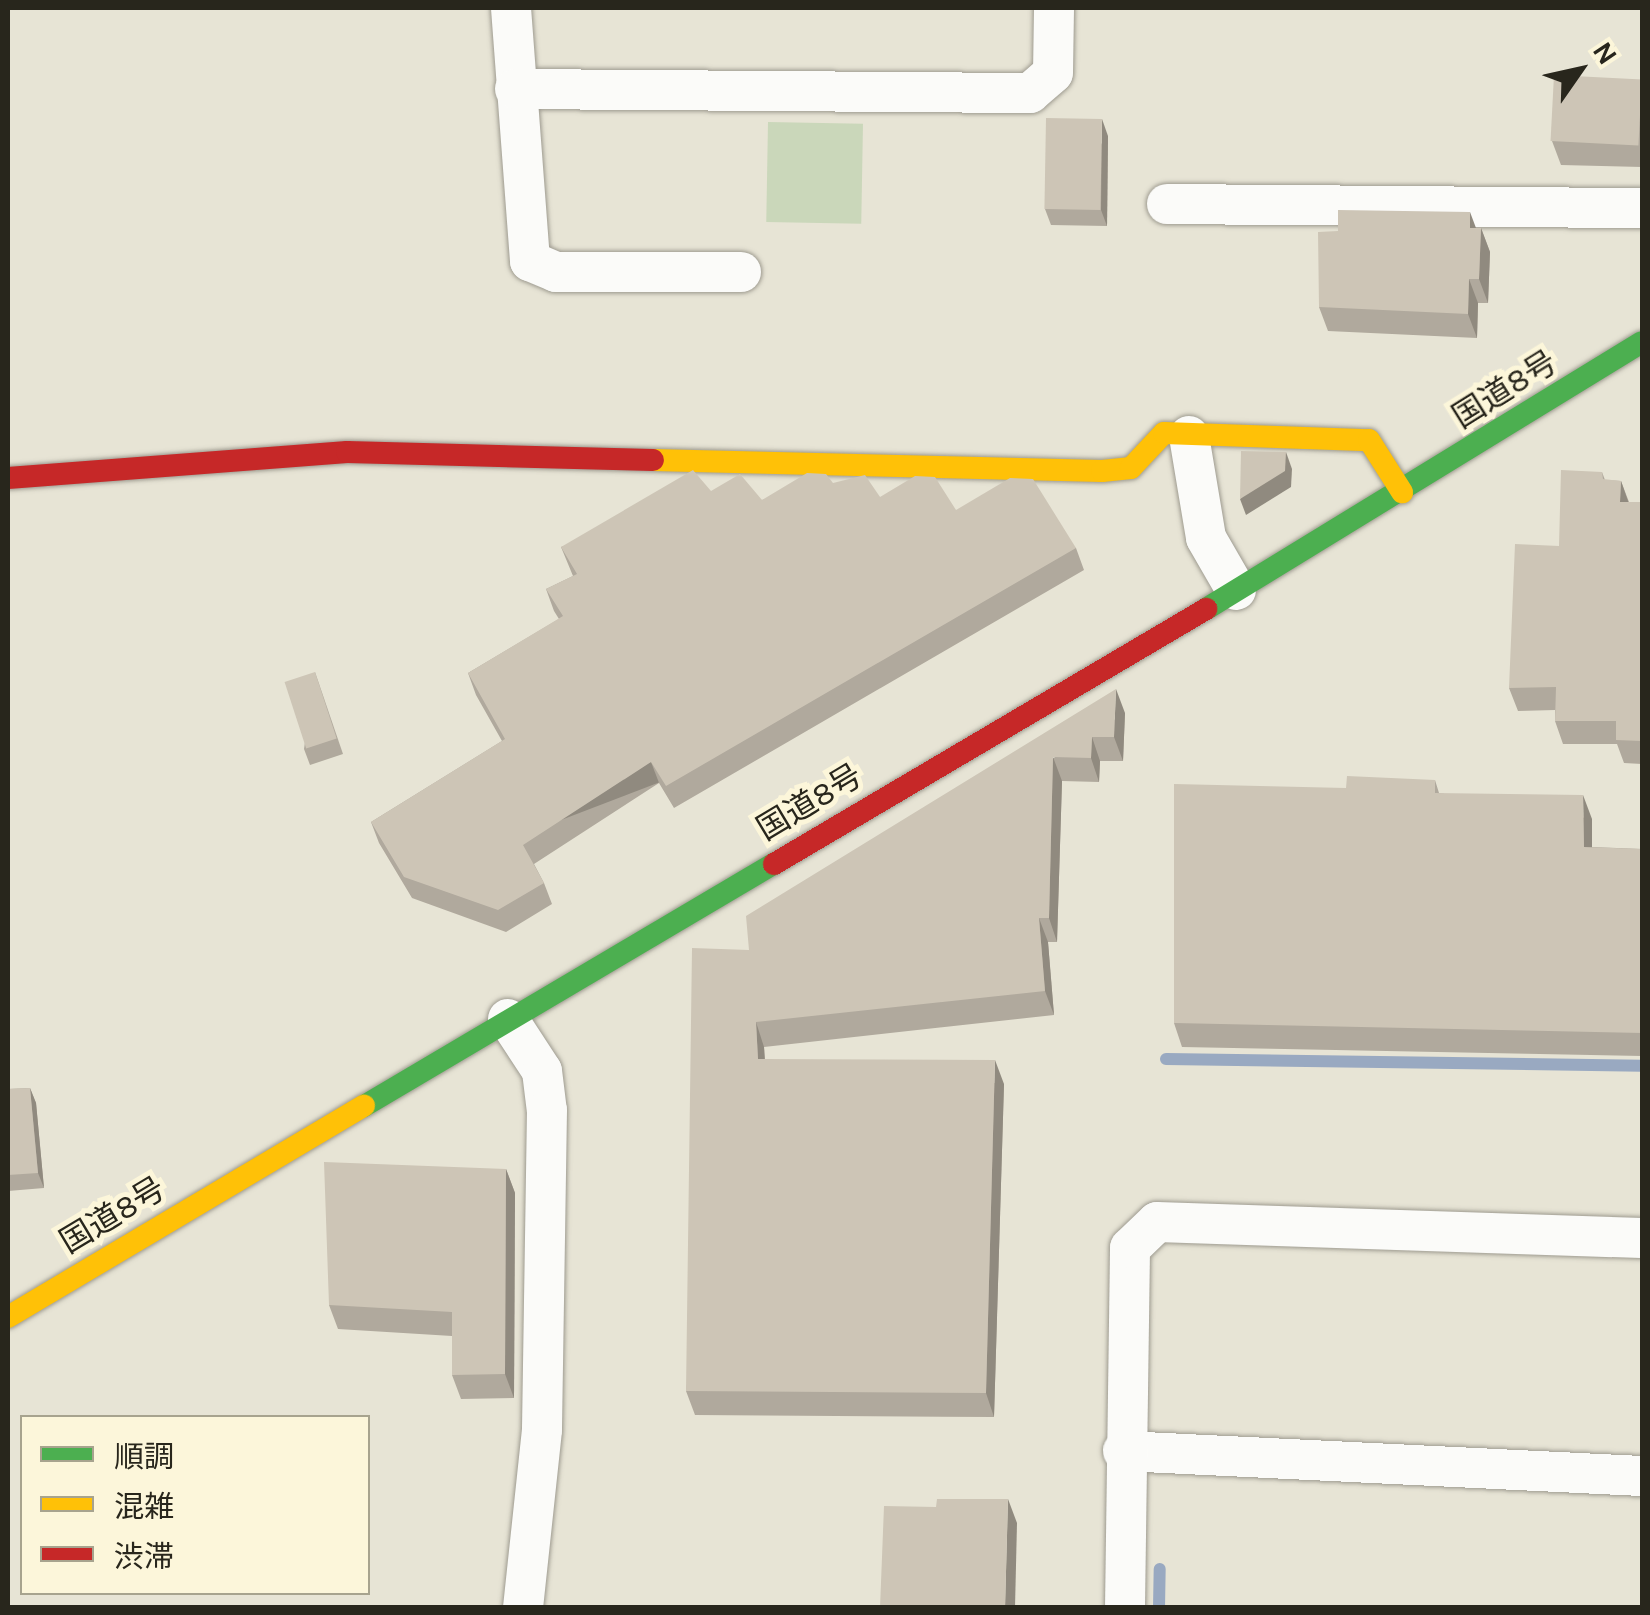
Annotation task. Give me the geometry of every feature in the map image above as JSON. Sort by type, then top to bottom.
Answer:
[{"type":"main road","name":"国道8号","points":[[8,1317],[1402,492],[1642,342]]},
{"type":"main road","points":[[8,478],[347,452],[1102,471],[1131,468],[1164,433],[1369,440],[1402,492]]},
{"type":"street","points":[[511,8],[530,261],[556,272],[741,272]]},
{"type":"street","points":[[515,89],[1030,94],[1053,73],[1054,8]]},
{"type":"street","points":[[1167,204],[1642,208]]},
{"type":"street","points":[[1190,436],[1206,538],[1236,590]]},
{"type":"street","points":[[508,1019],[542,1071],[546,1110],[542,1430],[522,1608]]},
{"type":"street","points":[[1125,1608],[1123,1451],[1130,1248],[1158,1222],[1642,1238]]},
{"type":"street","points":[[1123,1451],[1642,1476]]},
{"type":"green space","points":[[768,122],[863,124],[861,224],[766,222]]},
{"type":"building","points":[[1554,75],[1642,80],[1638,146],[1551,141]]},
{"type":"building","points":[[1046,118],[1102,119],[1100,210],[1044,209]]},
{"type":"building","points":[[1338,210],[1470,212],[1470,228],[1481,228],[1479,279],[1469,279],[1468,314],[1319,307],[1318,232],[1338,231]]},
{"type":"building","points":[[1241,451],[1286,452],[1285,471],[1240,499]]},
{"type":"building","points":[[693,470],[711,491],[740,474],[762,500],[807,473],[826,474],[833,483],[865,475],[880,497],[915,476],[935,477],[956,510],[1010,478],[1033,479],[1076,548],[666,786],[651,762],[523,845],[544,883],[498,910],[404,877],[371,822],[505,739],[468,673],[563,616],[546,589],[577,574],[561,547]]},
{"type":"building","points":[[1561,470],[1602,472],[1603,479],[1621,481],[1620,502],[1642,502],[1642,741],[1616,740],[1616,721],[1555,721],[1556,687],[1509,688],[1515,544],[1559,546]]},
{"type":"building","points":[[315,672],[337,739],[306,748],[285,682]]},
{"type":"building","points":[[1116,689],[1114,737],[1092,737],[1091,758],[1053,757],[1049,918],[1039,918],[1045,991],[756,1022],[758,1059],[995,1060],[986,1393],[686,1391],[692,948],[749,950],[746,916]]},
{"type":"building","points":[[1347,776],[1435,780],[1435,793],[1583,795],[1584,847],[1642,849],[1642,1033],[1174,1023],[1174,784],[1346,788]]},
{"type":"building","points":[[30,1088],[38,1173],[8,1175],[8,1089]]},
{"type":"building","points":[[324,1162],[506,1169],[505,1374],[452,1375],[452,1312],[329,1305]]},
{"type":"building","points":[[937,1499],[1008,1499],[1005,1608],[880,1608],[884,1506],[936,1507]]},
{"type":"waterway","points":[[1166,1059],[1642,1066]]},
{"type":"waterway","points":[[1159,1608],[1160,1569]]},
{"type":"traffic: fast","points":[[1206,609],[1642,342]]},
{"type":"traffic: fast","points":[[364,1106],[774,864]]},
{"type":"traffic: slow","points":[[653,460],[1102,471],[1131,468],[1164,433],[1369,440],[1402,492]]},
{"type":"traffic: slow","points":[[8,1317],[364,1106]]},
{"type":"traffic: jam","points":[[8,478],[347,452],[653,460]]},
{"type":"traffic: jam","points":[[774,864],[1206,609]]}]
